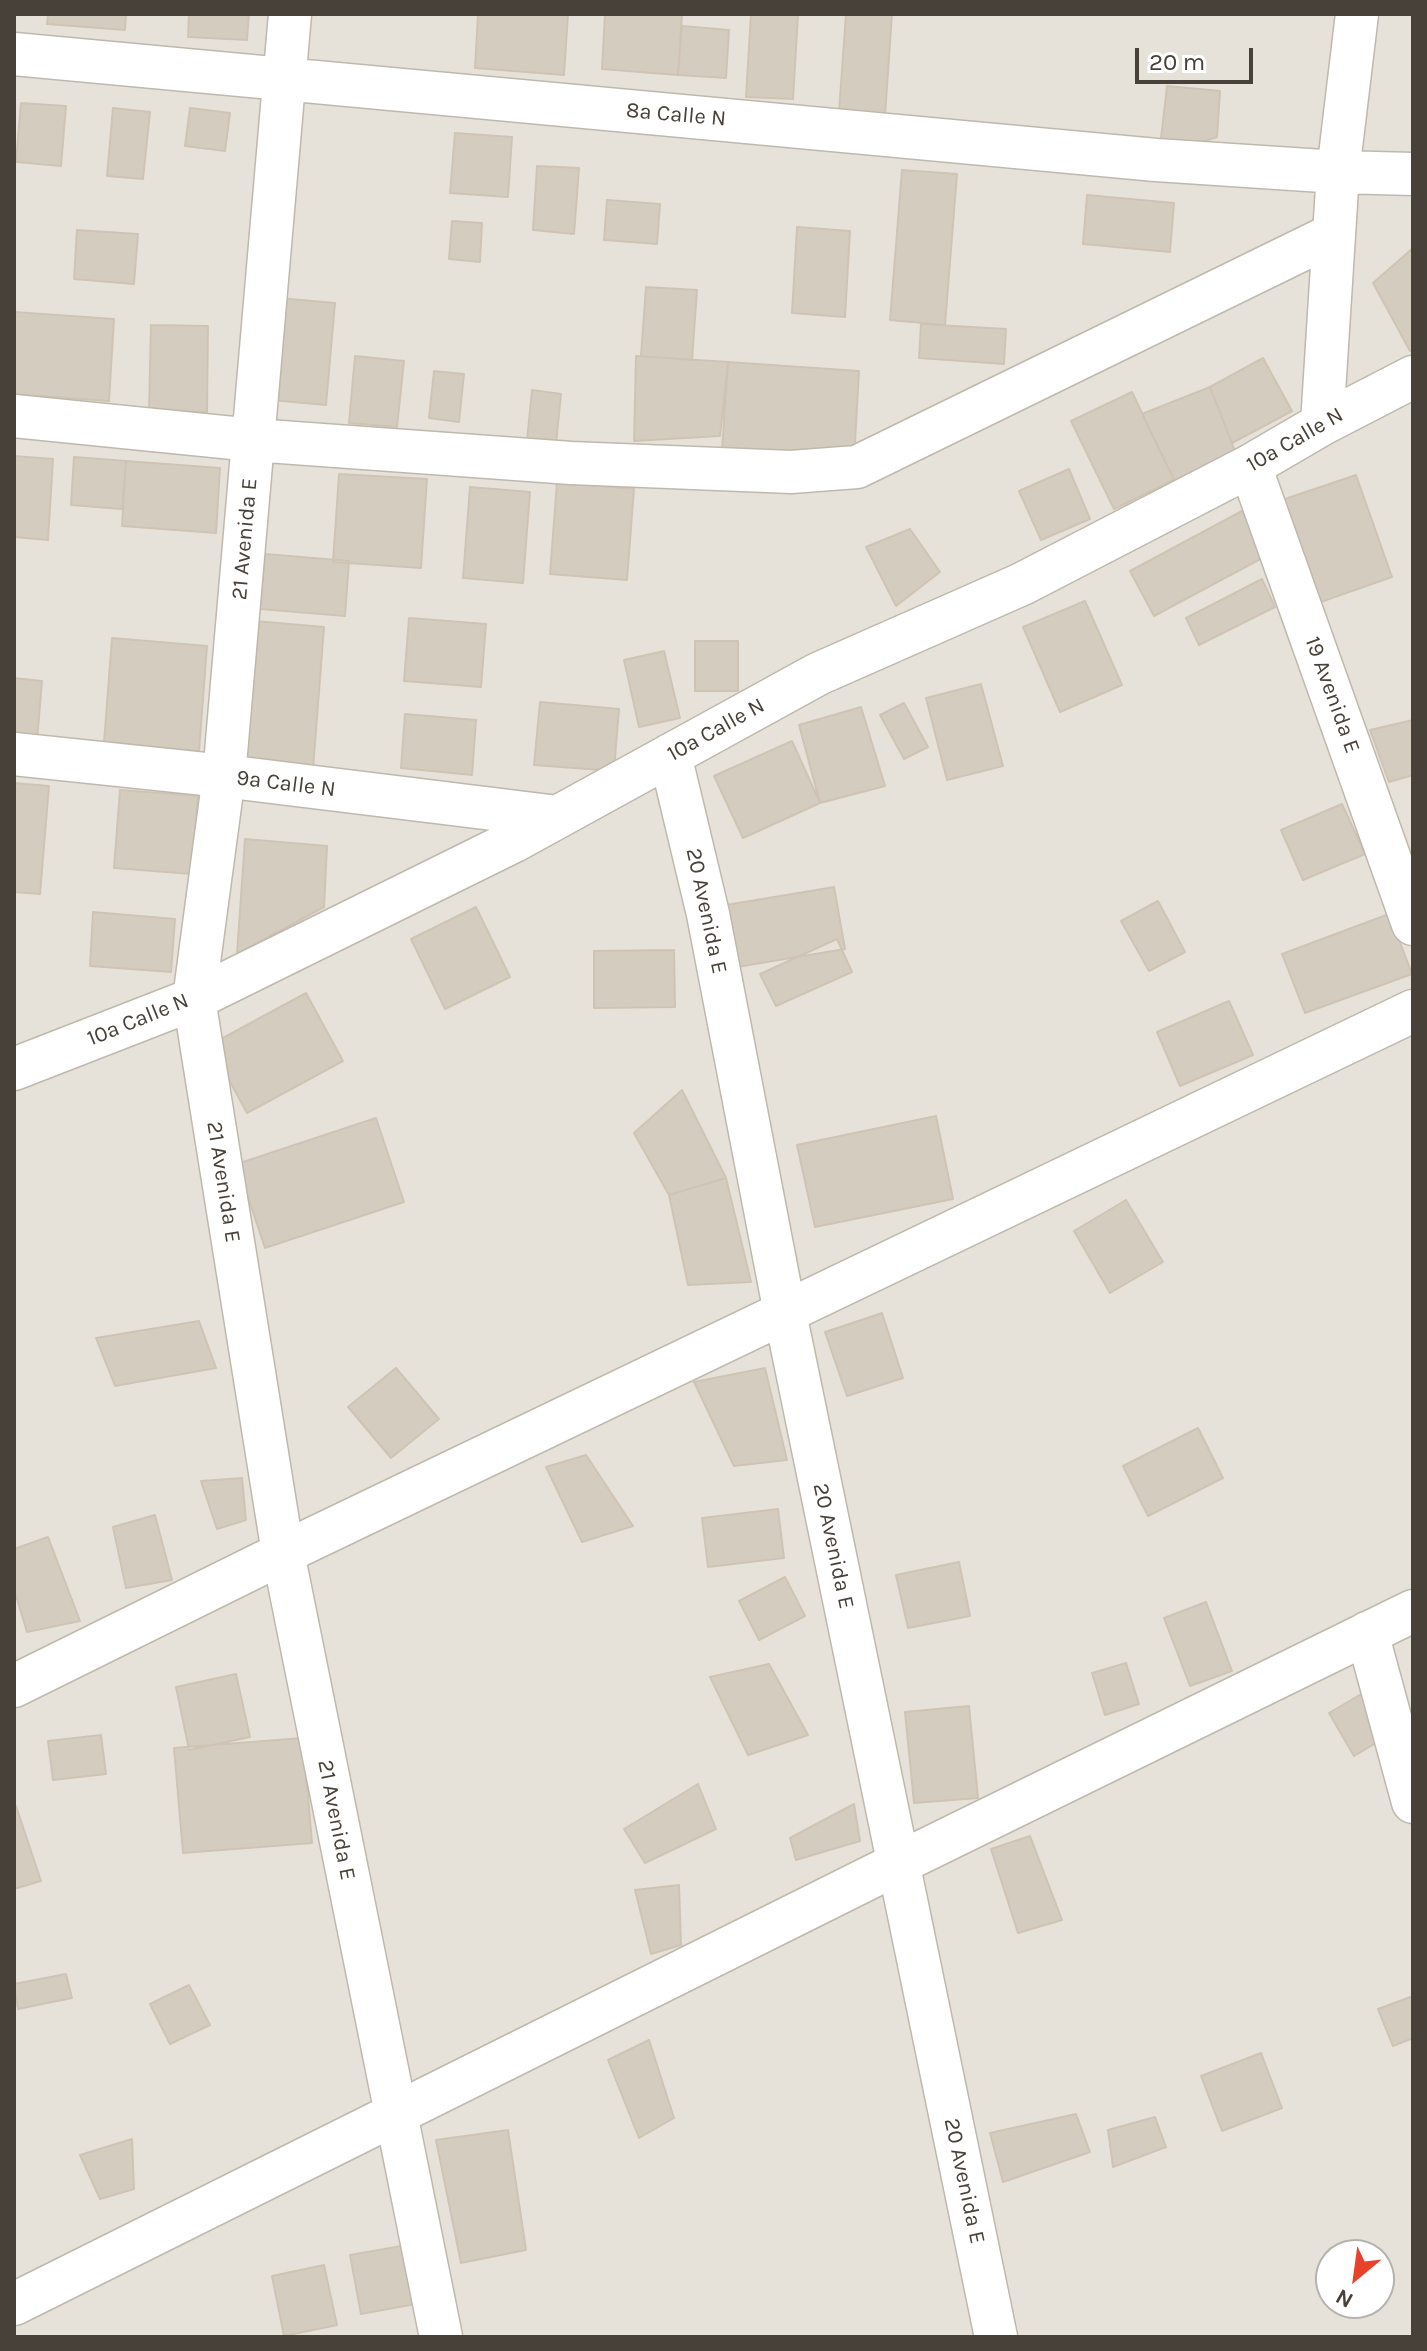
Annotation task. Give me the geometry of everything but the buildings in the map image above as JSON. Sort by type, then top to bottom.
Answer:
[{"type":"street","name":"21 Avenida E","points":[[290,14],[224,776],[194,999],[283,1553],[441,2337]]},
{"type":"street","points":[[1322,424],[1338,172],[1357,14]]},
{"type":"street","name":"8a Calle N","points":[[14,54],[1140,159],[1413,174]]},
{"type":"street","points":[[14,416],[253,440],[571,463],[791,472],[857,467],[1334,234]]},
{"type":"street","name":"10a Calle N","points":[[14,1069],[194,999],[558,817],[818,674],[1022,584],[1413,377]]},
{"type":"street","name":"19 Avenida E","points":[[1250,466],[1413,924]]},
{"type":"street","name":"9a Calle N","points":[[14,754],[558,817]]},
{"type":"street","name":"20 Avenida E","points":[[670,755],[708,914],[785,1313],[996,2337]]},
{"type":"street","points":[[14,1686],[283,1553],[1413,1011]]},
{"type":"street","points":[[14,2304],[394,2113],[1413,1611]]},
{"type":"street","points":[[1367,1633],[1413,1802]]},
{"type":"shaded area","points":[[14,14],[1413,14],[1413,2337],[14,2337]]}]
